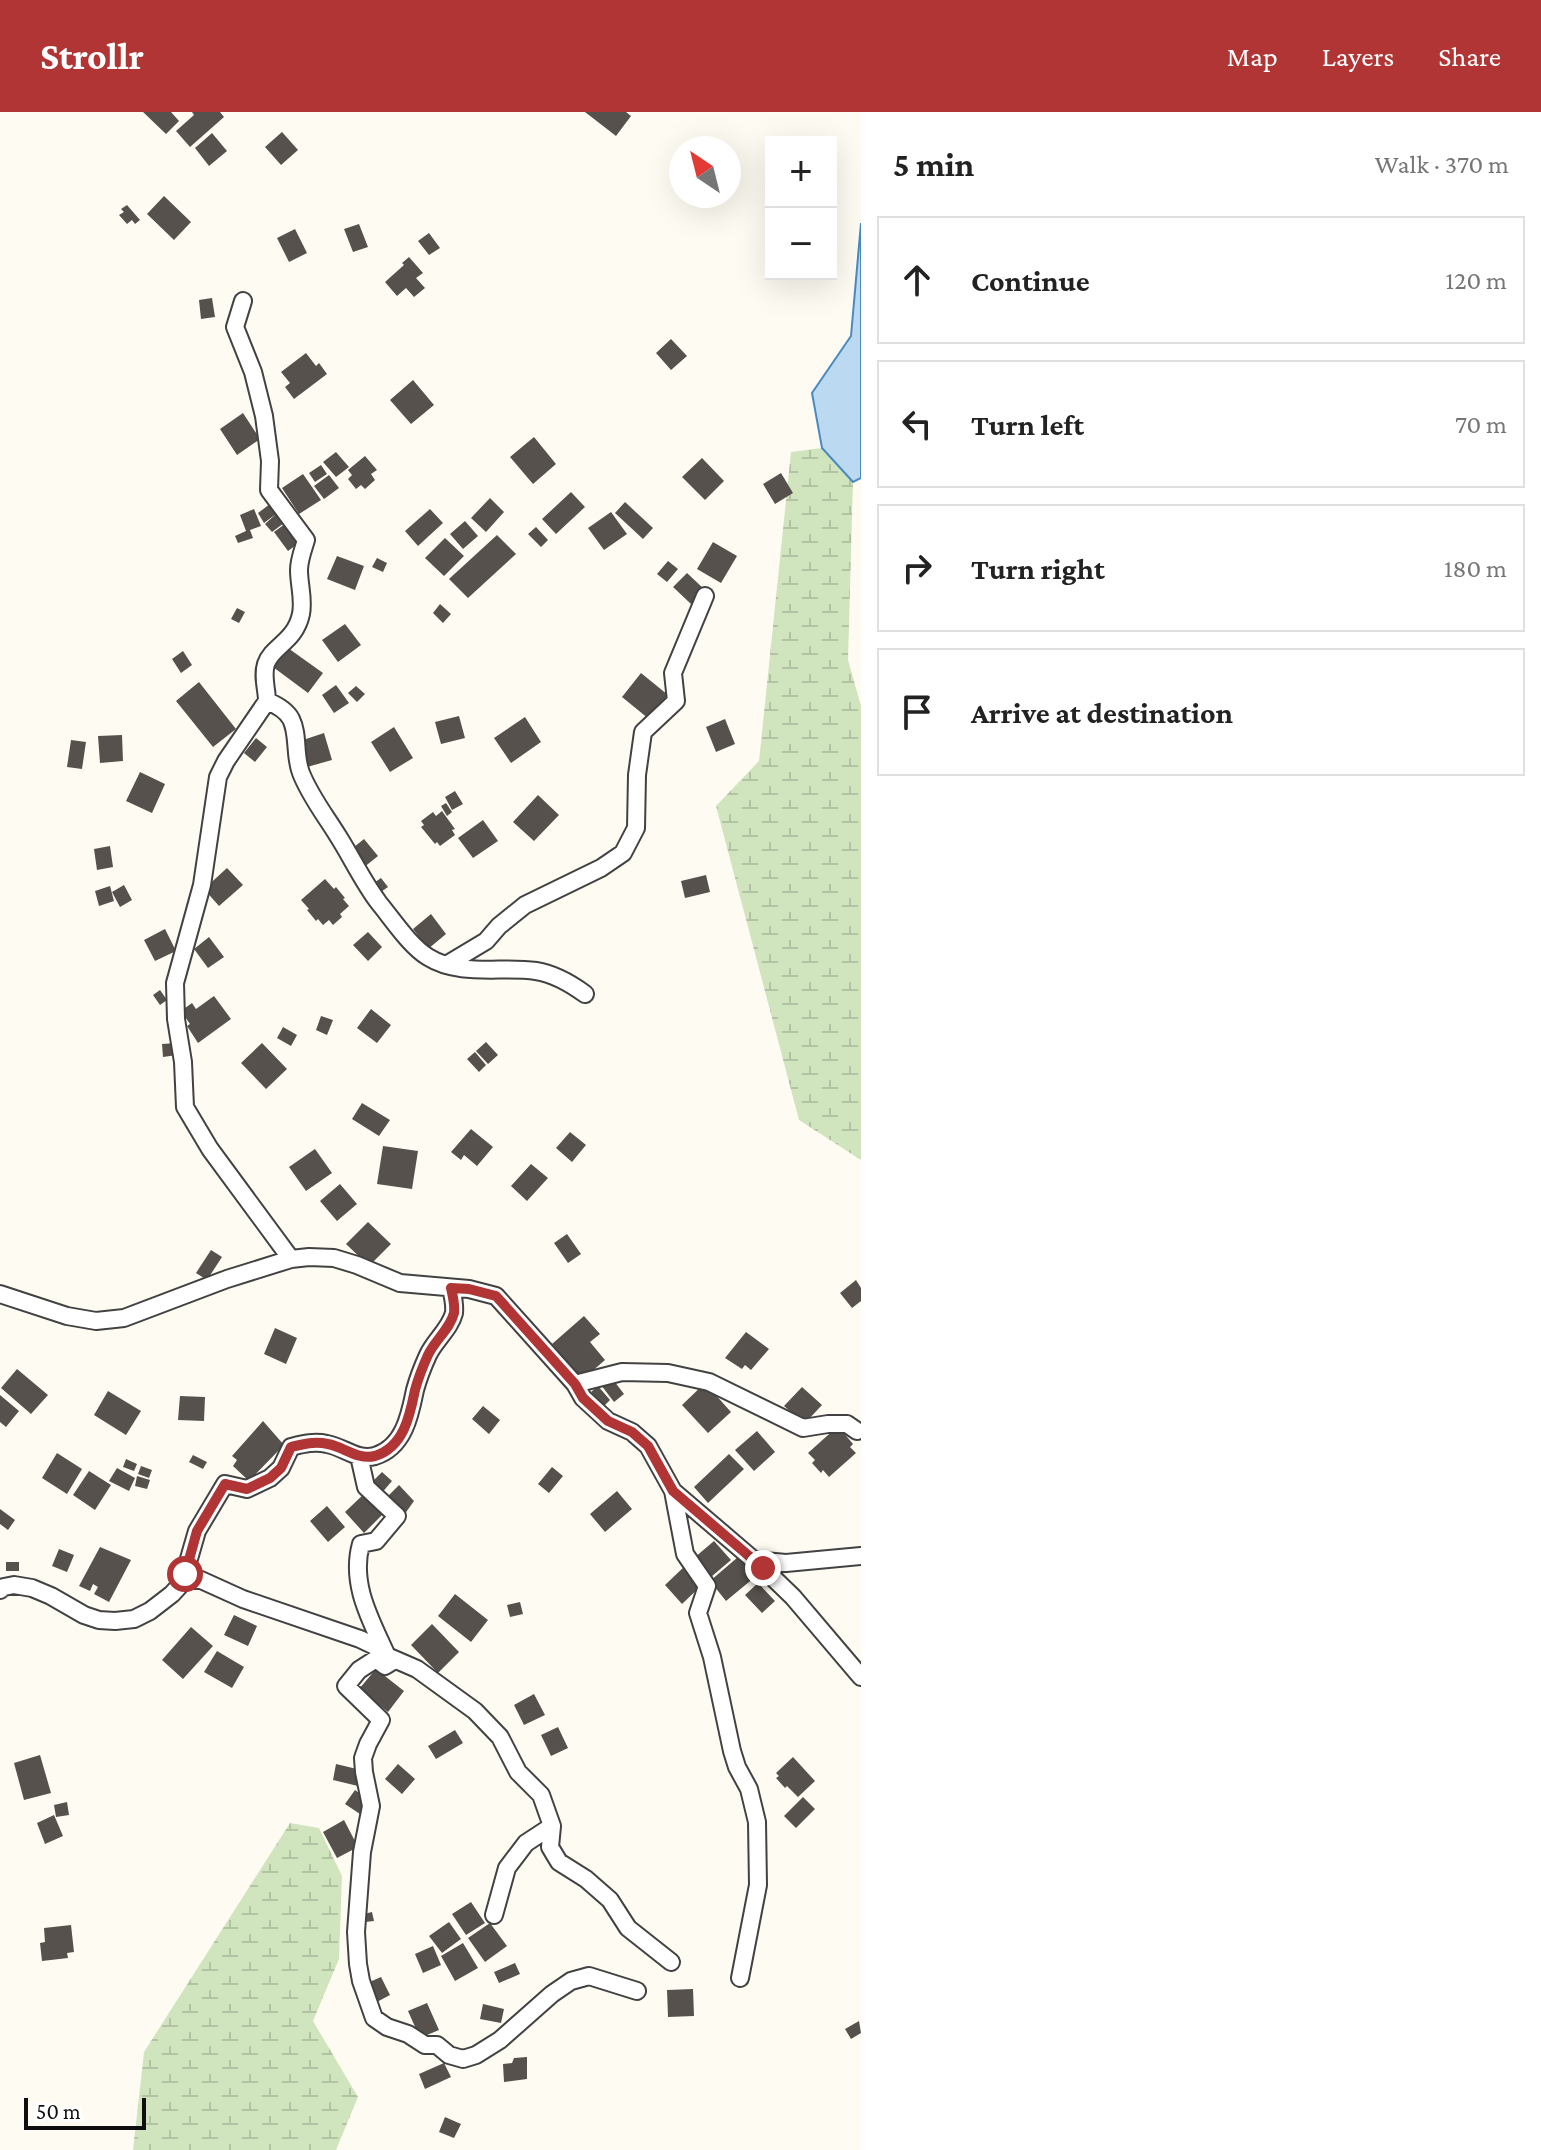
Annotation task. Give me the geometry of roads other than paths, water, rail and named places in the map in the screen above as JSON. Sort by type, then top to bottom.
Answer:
[{"type":"street","points":[[243,301],[235,327],[253,372],[264,416],[270,461],[269,490],[306,540],[299,570],[301,613],[296,630],[267,660],[264,682],[267,701],[218,777],[202,885],[175,983],[176,1019],[183,1062],[185,1107],[210,1149],[291,1259]]},
{"type":"street","points":[[446,965],[486,941],[525,905],[601,868],[623,853],[636,828],[637,775],[643,732],[676,701],[673,673],[705,596]]},
{"type":"street","points":[[267,701],[280,707],[291,718],[296,756],[307,786],[377,901],[416,947],[429,958],[446,965],[469,969],[537,971],[556,976],[585,994]]},
{"type":"street","points":[[0,1294],[67,1316],[96,1321],[124,1318],[227,1279],[291,1259],[309,1257],[334,1258],[400,1283],[469,1289],[496,1296],[575,1384],[583,1398],[608,1421],[632,1432],[648,1446],[673,1491],[685,1554],[707,1586],[698,1613],[712,1657],[732,1751],[749,1789],[757,1822],[758,1885],[740,1978]]},
{"type":"street","points":[[0,1590],[14,1585],[32,1588],[99,1620],[134,1619],[150,1611],[182,1583],[197,1531],[225,1484],[247,1489],[270,1478],[281,1468],[291,1447],[308,1443],[331,1444],[359,1456],[372,1457],[383,1452],[402,1433],[428,1354],[450,1323],[455,1302],[451,1288]]},
{"type":"street","points":[[575,1384],[622,1372],[668,1373],[709,1382],[803,1428],[847,1424],[857,1431]]},
{"type":"street","points":[[359,1456],[366,1487],[397,1516],[376,1541],[361,1544],[356,1560],[358,1587],[390,1663],[385,1666],[376,1659],[359,1670],[346,1686],[381,1720],[363,1758],[371,1806],[362,1852],[356,1932],[361,1981],[374,2018],[425,2045],[437,2045],[449,2055],[463,2059],[500,2040],[571,1981],[589,1976],[637,1991]]},
{"type":"street","points":[[673,1491],[793,1597],[861,1677]]},
{"type":"street","points":[[752,1559],[786,1563],[861,1556]]},
{"type":"street","points":[[182,1583],[201,1580],[243,1599],[360,1639],[439,1684],[500,1737],[518,1772],[541,1795],[552,1826],[550,1847],[559,1862],[586,1879],[610,1900],[628,1928],[671,1962]]},
{"type":"street","points":[[494,1915],[507,1868],[526,1843],[552,1826]]},
{"type":"water","points":[[861,223],[861,478],[853,482],[822,448],[812,393],[851,336]]}]
